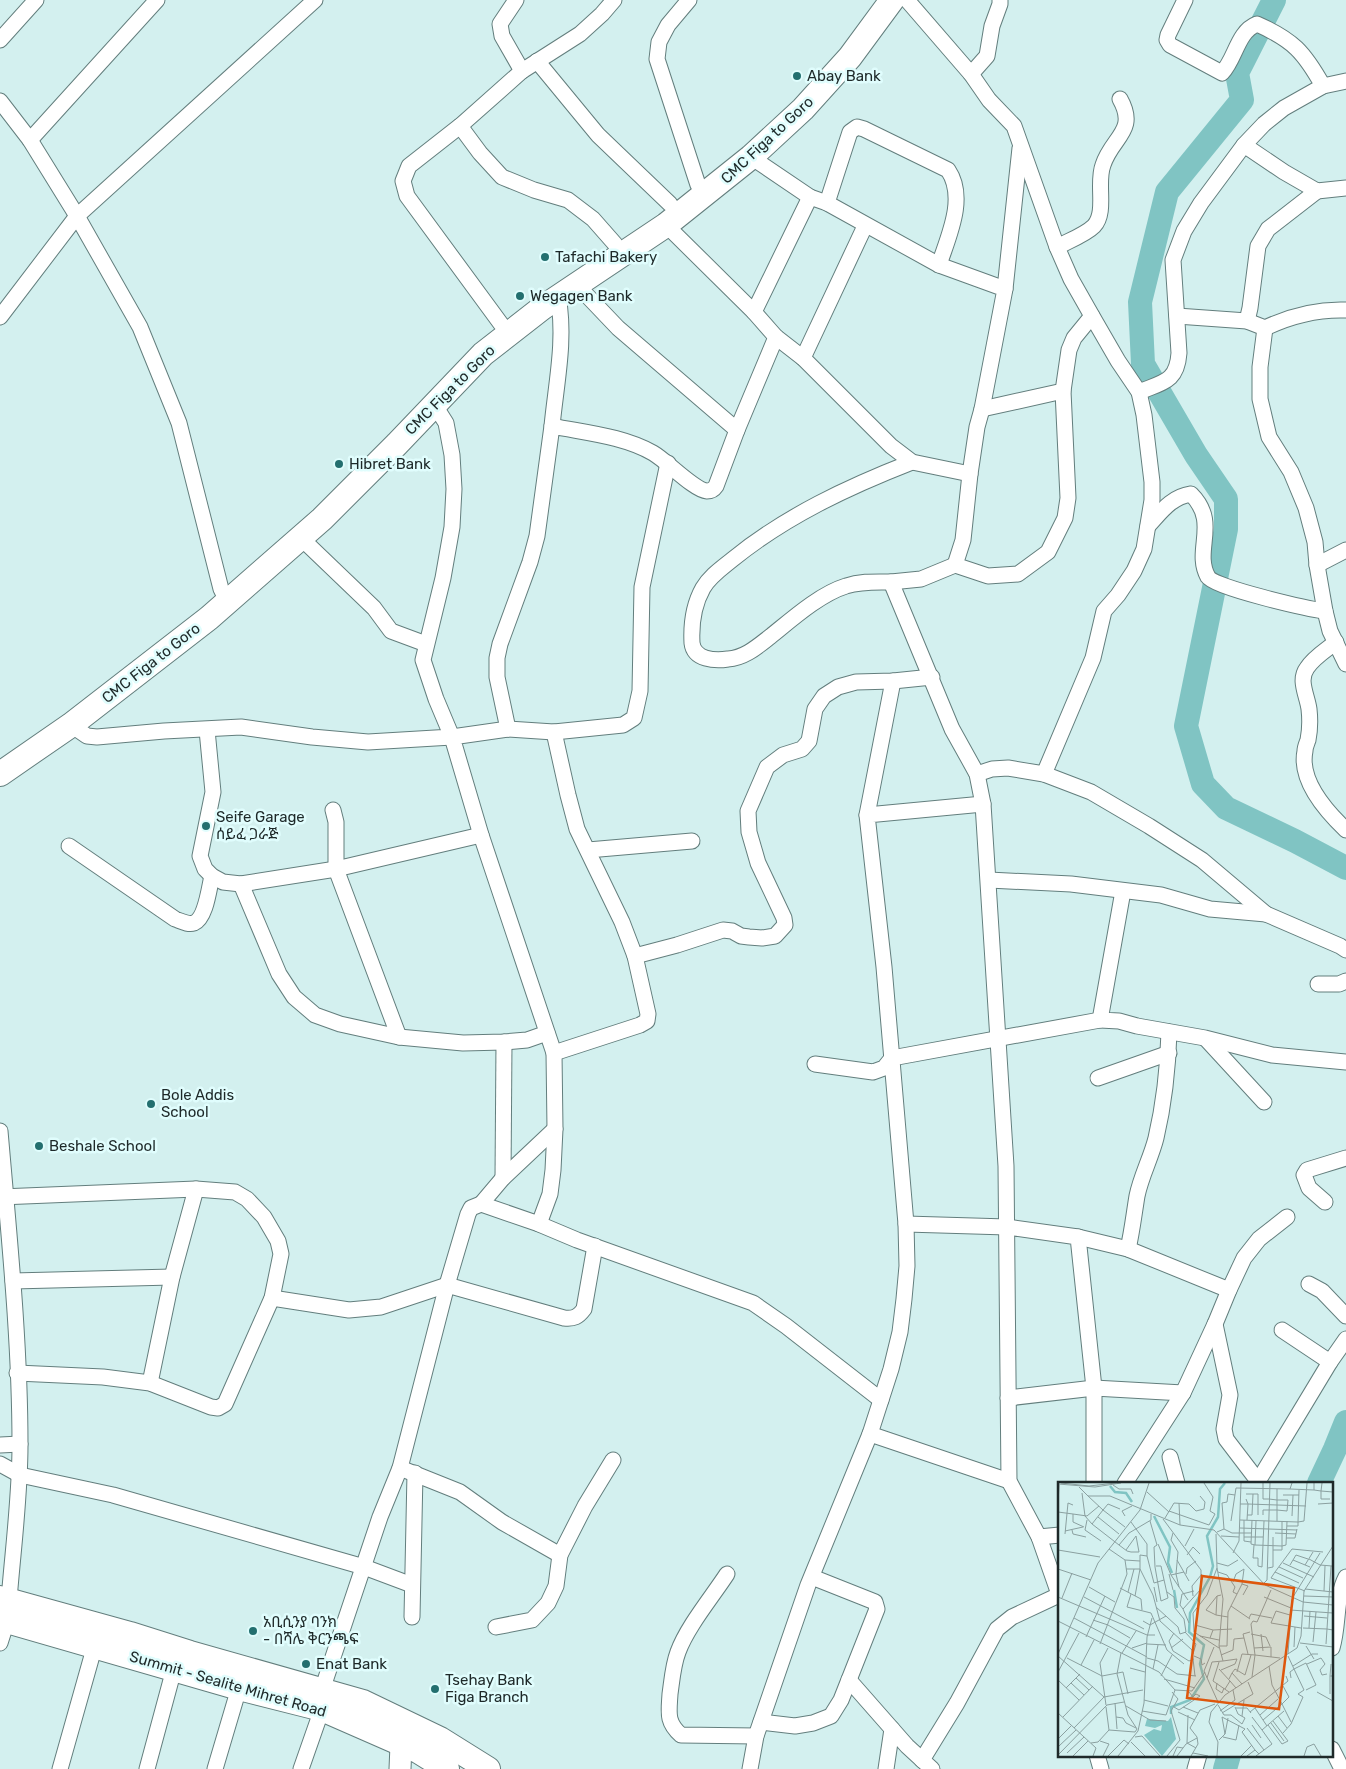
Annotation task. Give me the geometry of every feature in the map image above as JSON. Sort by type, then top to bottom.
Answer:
[{"type":"main road","points":[[0,760],[93,694],[224,595],[229,585],[323,502],[460,362],[501,324],[614,244],[668,214],[698,185],[746,147],[796,101],[839,53],[879,0]]},
{"type":"main road","name":"CMC Figa to Goro","points":[[0,774],[71,725],[202,623],[224,595],[301,538],[397,444],[483,354],[522,322],[567,291],[668,214],[751,158],[803,109],[850,57],[892,0]]},
{"type":"main road","points":[[4,1610],[322,1700],[363,1702],[422,1730],[488,1769]]},
{"type":"main road","name":"Summit - Sealite Mihret Road","points":[[4,1610],[95,1645],[239,1688],[322,1700],[447,1769]]},
{"type":"street","points":[[0,40],[36,0]]},
{"type":"street","points":[[30,140],[157,0]]},
{"type":"street","points":[[0,317],[78,216],[315,0]]},
{"type":"street","points":[[516,0],[500,24],[502,36],[522,71]]},
{"type":"street","points":[[501,324],[407,196],[403,181],[409,166],[460,126],[522,71],[580,34],[614,0]]},
{"type":"street","points":[[689,0],[668,25],[659,42],[657,59],[698,185]]},
{"type":"street","points":[[907,0],[970,74],[989,100],[1014,126],[1057,247],[1071,279],[1118,361],[1139,392],[1144,415],[1152,482],[1144,548],[1134,571],[1118,595],[1104,611],[1093,658],[1044,774]]},
{"type":"street","points":[[970,74],[987,56],[992,26],[1000,0]]},
{"type":"street","points":[[1185,0],[1168,35],[1167,40],[1170,46],[1222,73],[1246,31],[1257,24],[1291,42],[1302,52],[1323,86]]},
{"type":"street","points":[[536,61],[776,337],[804,358],[891,446],[912,462],[970,474]]},
{"type":"street","points":[[1139,392],[1172,377],[1178,367],[1173,260],[1184,231],[1201,203],[1244,145],[1264,124],[1284,108],[1323,86],[1346,81]]},
{"type":"street","points":[[1057,247],[1094,226],[1100,215],[1102,166],[1126,126],[1127,115],[1120,99]]},
{"type":"street","points":[[0,102],[30,140],[78,216],[140,327],[179,423],[224,595]]},
{"type":"street","points":[[460,126],[480,153],[502,177],[534,190],[568,200],[593,219],[614,244]]},
{"type":"street","points":[[826,203],[850,132],[857,127],[864,128],[948,170],[955,186],[956,208],[939,266]]},
{"type":"street","points":[[955,565],[963,540],[977,427],[1005,289],[1021,144]]},
{"type":"street","points":[[1244,145],[1284,172],[1317,191]]},
{"type":"street","points":[[751,158],[810,197],[826,203],[939,266],[1005,289]]},
{"type":"street","points":[[1247,321],[1258,246],[1268,230],[1317,191],[1346,188]]},
{"type":"street","points":[[754,312],[810,197]]},
{"type":"street","points":[[804,358],[865,226]]},
{"type":"street","points":[[508,729],[498,684],[497,658],[500,644],[530,562],[537,536],[552,426],[567,291],[618,328],[737,430]]},
{"type":"street","points":[[1177,316],[1247,321],[1265,328],[1282,320],[1314,312],[1346,310]]},
{"type":"street","points":[[912,462],[867,480],[780,525],[715,574],[704,586],[697,600],[691,628],[693,648],[698,655],[706,659],[729,660],[744,655],[823,597],[846,586],[866,582],[921,579],[955,565],[988,576],[1018,574],[1048,552],[1065,518],[1068,498],[1063,391],[1069,350],[1074,338],[1092,316]]},
{"type":"street","points":[[1265,328],[1260,367],[1260,399],[1268,437],[1291,472],[1306,508],[1315,542],[1317,565],[1330,631],[1346,664]]},
{"type":"street","points":[[552,426],[610,437],[653,453],[695,486],[702,490],[713,490],[776,337]]},
{"type":"street","points":[[982,409],[1063,391]]},
{"type":"street","points":[[434,404],[446,423],[452,455],[454,489],[452,527],[443,578],[423,660],[452,737],[481,835],[554,1053],[553,1170],[550,1194],[539,1224]]},
{"type":"street","points":[[71,725],[87,736],[97,737],[241,727],[312,737],[368,742],[452,737],[508,729],[554,732],[623,726],[634,718],[640,691],[642,588],[668,463]]},
{"type":"street","points":[[1148,526],[1172,501],[1181,495],[1191,494],[1203,511],[1205,525],[1204,555],[1207,575],[1211,580],[1247,592],[1310,609],[1325,611]]},
{"type":"street","points":[[301,538],[374,608],[390,631],[426,644]]},
{"type":"street","points":[[1317,565],[1346,550]]},
{"type":"street","points":[[892,582],[952,729],[977,774],[983,804],[1006,1166],[1009,1481],[1039,1537],[1058,1590]]},
{"type":"street","points":[[1336,642],[1307,668],[1303,676],[1310,726],[1304,752],[1306,771],[1310,782],[1332,817],[1346,830]]},
{"type":"street","points":[[635,956],[723,930],[732,931],[741,936],[762,938],[775,936],[785,926],[784,918],[758,863],[749,832],[748,811],[767,767],[783,755],[802,749],[809,741],[815,709],[824,696],[838,687],[856,682],[932,677]]},
{"type":"street","points":[[750,1769],[756,1736],[812,1577],[870,1434],[900,1332],[907,1266],[906,1224],[884,967],[867,815],[893,681]]},
{"type":"street","points":[[207,730],[212,792],[200,856],[204,869],[223,882],[241,884],[336,869],[481,835]]},
{"type":"street","points":[[554,732],[575,820],[622,922],[635,956],[648,1014],[647,1021],[631,1028],[554,1053]]},
{"type":"street","points":[[977,774],[992,769],[1008,768],[1044,774],[1091,792],[1202,860],[1266,914],[1346,950]]},
{"type":"street","points":[[867,815],[983,804]]},
{"type":"street","points":[[333,810],[336,822],[336,869],[399,1037]]},
{"type":"street","points":[[588,850],[692,841]]},
{"type":"street","points":[[69,846],[175,919],[188,924],[195,923],[202,916],[212,876]]},
{"type":"street","points":[[989,880],[1071,884],[1123,892],[1161,895],[1210,909],[1266,914]]},
{"type":"street","points":[[241,884],[279,974],[294,997],[314,1015],[340,1024],[399,1037],[463,1043],[527,1040],[547,1033]]},
{"type":"street","points":[[1100,1020],[1123,892]]},
{"type":"street","points":[[1318,984],[1346,982]]},
{"type":"street","points":[[815,1064],[873,1072],[884,1068],[892,1058],[1100,1020],[1119,1021],[1206,1038],[1272,1056],[1346,1062]]},
{"type":"street","points":[[1128,1249],[1137,1196],[1146,1163],[1155,1141],[1161,1114],[1169,1053],[1169,1032]]},
{"type":"street","points":[[1206,1038],[1264,1102]]},
{"type":"street","points":[[503,1178],[504,1042]]},
{"type":"street","points":[[1098,1078],[1169,1053]]},
{"type":"street","points":[[301,1769],[380,1517],[400,1468],[447,1284],[468,1214],[471,1208],[481,1204],[503,1178],[554,1128]]},
{"type":"street","points":[[0,1131],[3,1196],[13,1281],[7,1320],[17,1373],[20,1444],[20,1475],[0,1643]]},
{"type":"street","points":[[1325,1202],[1309,1188],[1304,1175],[1307,1170],[1346,1158]]},
{"type":"street","points":[[3,1196],[196,1190],[235,1192],[247,1199],[264,1216],[278,1242],[281,1254],[272,1298],[225,1404],[218,1408],[150,1383],[103,1377],[17,1373]]},
{"type":"street","points":[[150,1383],[172,1277],[196,1190]]},
{"type":"street","points":[[481,1204],[753,1303],[780,1321],[881,1400]]},
{"type":"street","points":[[1126,1482],[1184,1393],[1244,1258],[1259,1239],[1287,1217]]},
{"type":"street","points":[[906,1224],[1007,1227],[1078,1236],[1128,1249],[1229,1290]]},
{"type":"street","points":[[1078,1236],[1094,1388],[1094,1482]]},
{"type":"street","points":[[272,1298],[349,1310],[381,1307],[447,1284],[572,1319],[584,1309],[596,1246]]},
{"type":"street","points":[[13,1281],[172,1277]]},
{"type":"street","points":[[1309,1284],[1322,1291],[1346,1316]]},
{"type":"street","points":[[1215,1324],[1230,1395],[1224,1429],[1226,1439],[1257,1482],[1346,1339]]},
{"type":"street","points":[[1282,1330],[1330,1362]]},
{"type":"street","points":[[1008,1398],[1094,1388],[1184,1393]]},
{"type":"street","points":[[870,1434],[1009,1481]]},
{"type":"street","points":[[0,1445],[20,1444]]},
{"type":"street","points":[[1170,1457],[1177,1482]]},
{"type":"street","points":[[496,1627],[532,1620],[548,1603],[556,1586],[560,1555],[585,1506],[613,1460]]},
{"type":"street","points":[[0,1464],[20,1475],[113,1495],[364,1567],[412,1585]]},
{"type":"street","points":[[400,1468],[460,1492],[502,1522],[560,1555]]},
{"type":"street","points":[[412,1617],[415,1473]]},
{"type":"street","points":[[1039,1537],[1058,1535]]},
{"type":"street","points":[[727,1574],[686,1636],[678,1652],[672,1674],[668,1714],[673,1728],[682,1735],[756,1736]]},
{"type":"street","points":[[761,1722],[795,1726],[813,1723],[831,1716],[841,1700],[877,1609],[875,1602],[812,1577]]},
{"type":"street","points":[[1334,1641],[1341,1586],[1346,1577]]},
{"type":"street","points":[[848,1680],[906,1746],[927,1764],[997,1629],[1012,1617],[1058,1597]]},
{"type":"street","points":[[60,1769],[95,1645]]},
{"type":"street","points":[[147,1769],[174,1669]]},
{"type":"street","points":[[215,1769],[239,1688]]},
{"type":"street","points":[[886,1769],[892,1729]]},
{"type":"street","points":[[400,1769],[401,1745]]},
{"type":"street","points":[[1334,1753],[1342,1769]]},
{"type":"street","points":[[1097,1756],[1101,1769]]},
{"type":"street","points":[[1196,1769],[1199,1756]]},
{"type":"waterway","points":[[1274,0],[1237,73],[1242,100],[1167,192],[1140,302],[1143,364],[1196,455],[1226,499],[1226,529],[1186,726],[1203,784],[1226,808],[1346,868]]},
{"type":"waterway","points":[[1319,1482],[1346,1422]]},
{"type":"waterway","points":[[1225,1769],[1229,1756]]},
{"type":"place","name":"Abay Bank","points":[[797,76]]},
{"type":"place","name":"Tafachi Bakery","points":[[545,257]]},
{"type":"place","name":"Wegagen Bank","points":[[520,296]]},
{"type":"place","name":"Hibret Bank","points":[[339,464]]},
{"type":"place","name":"Seife Garage ሰይፈ ጋራጅ","points":[[206,826]]},
{"type":"place","name":"Bole Addis School","points":[[151,1104]]},
{"type":"place","name":"Beshale School","points":[[39,1146]]},
{"type":"place","name":"አቢሲንያ ባንክ - በሻሌ ቅርንጫፍ","points":[[253,1631]]},
{"type":"place","name":"Enat Bank","points":[[306,1664]]},
{"type":"place","name":"Tsehay Bank Figa Branch","points":[[435,1689]]}]
